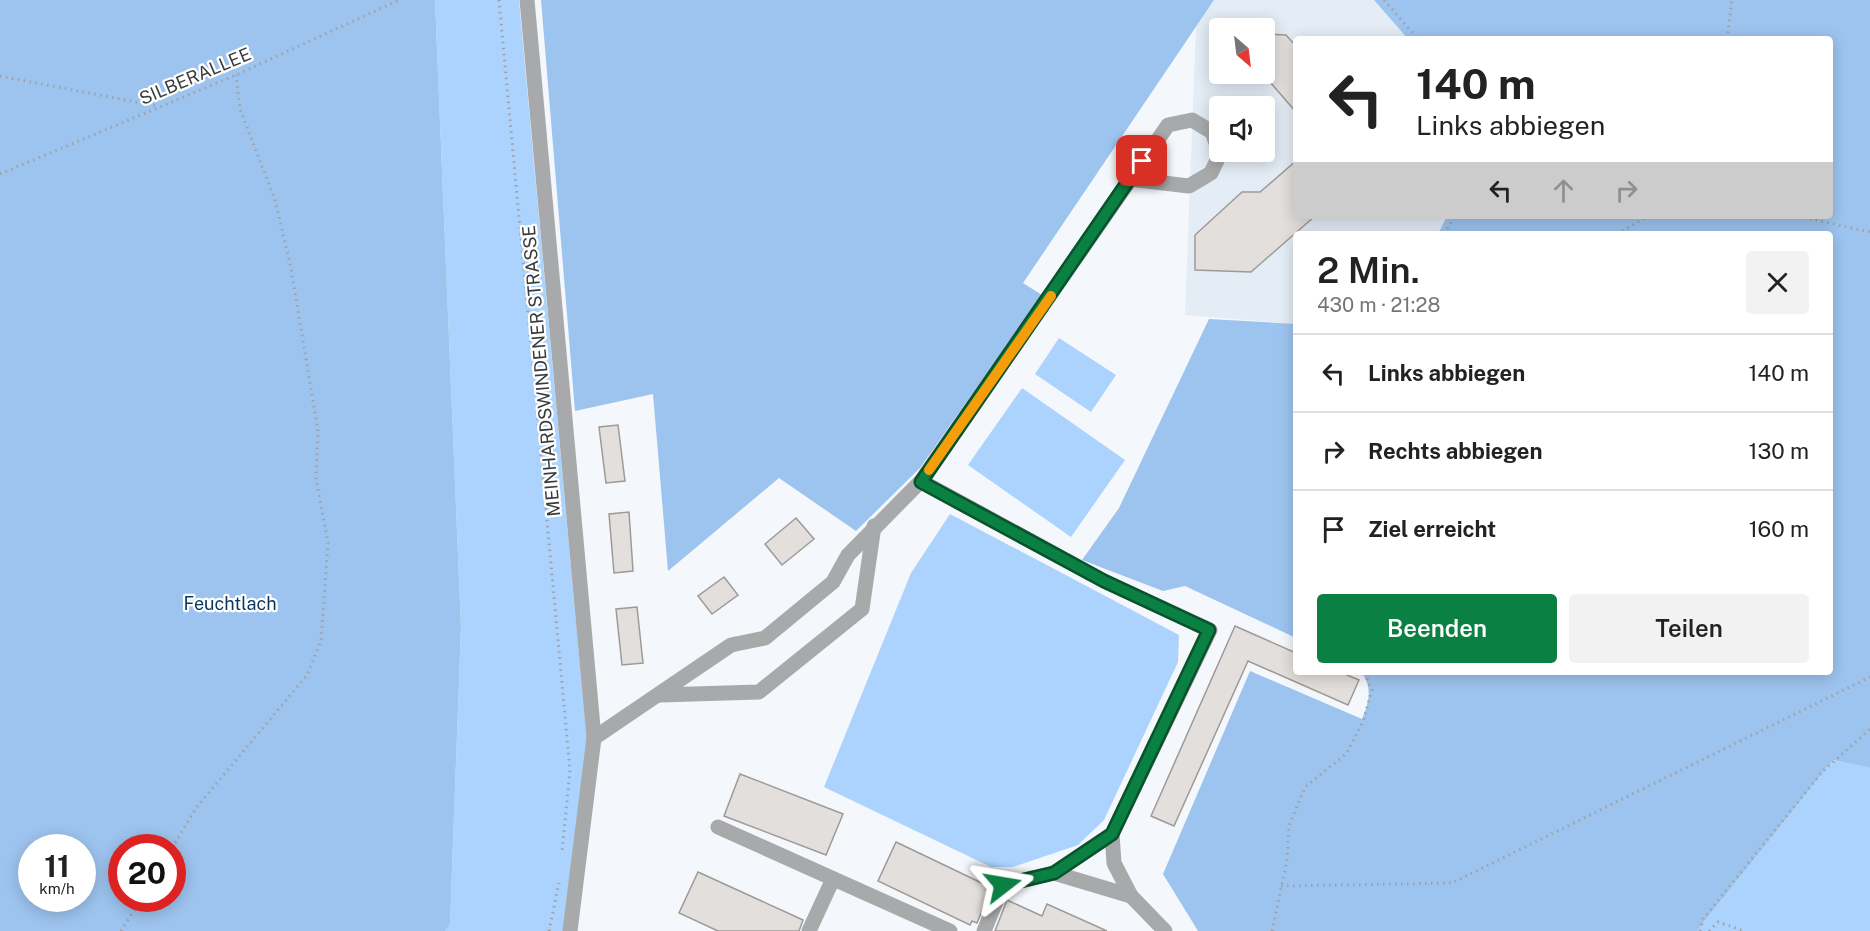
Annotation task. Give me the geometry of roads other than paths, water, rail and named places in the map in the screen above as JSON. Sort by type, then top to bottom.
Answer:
[{"type":"street","name":"MEINHARDSWINDENER STRASSE","points":[[527,0],[594,738],[570,931]]},
{"type":"street","points":[[594,738],[731,645],[765,638],[833,582],[848,555],[874,525],[921,482],[1064,278],[1129,179],[1168,124],[1192,120],[1212,132],[1220,153],[1211,173],[1189,186],[1129,179]]},
{"type":"street","points":[[921,482],[1104,581],[1209,630],[1112,834],[1113,863],[1131,896],[1165,931]]},
{"type":"street","points":[[660,695],[759,692],[861,609],[874,525]]},
{"type":"street","points":[[718,828],[950,931]]},
{"type":"street","points":[[984,931],[1003,885],[1054,873],[1112,834]]},
{"type":"street","points":[[1054,873],[1131,896]]},
{"type":"street","points":[[809,931],[833,879]]},
{"type":"park label","name":"Feuchtlach","points":[[230,603]]}]
